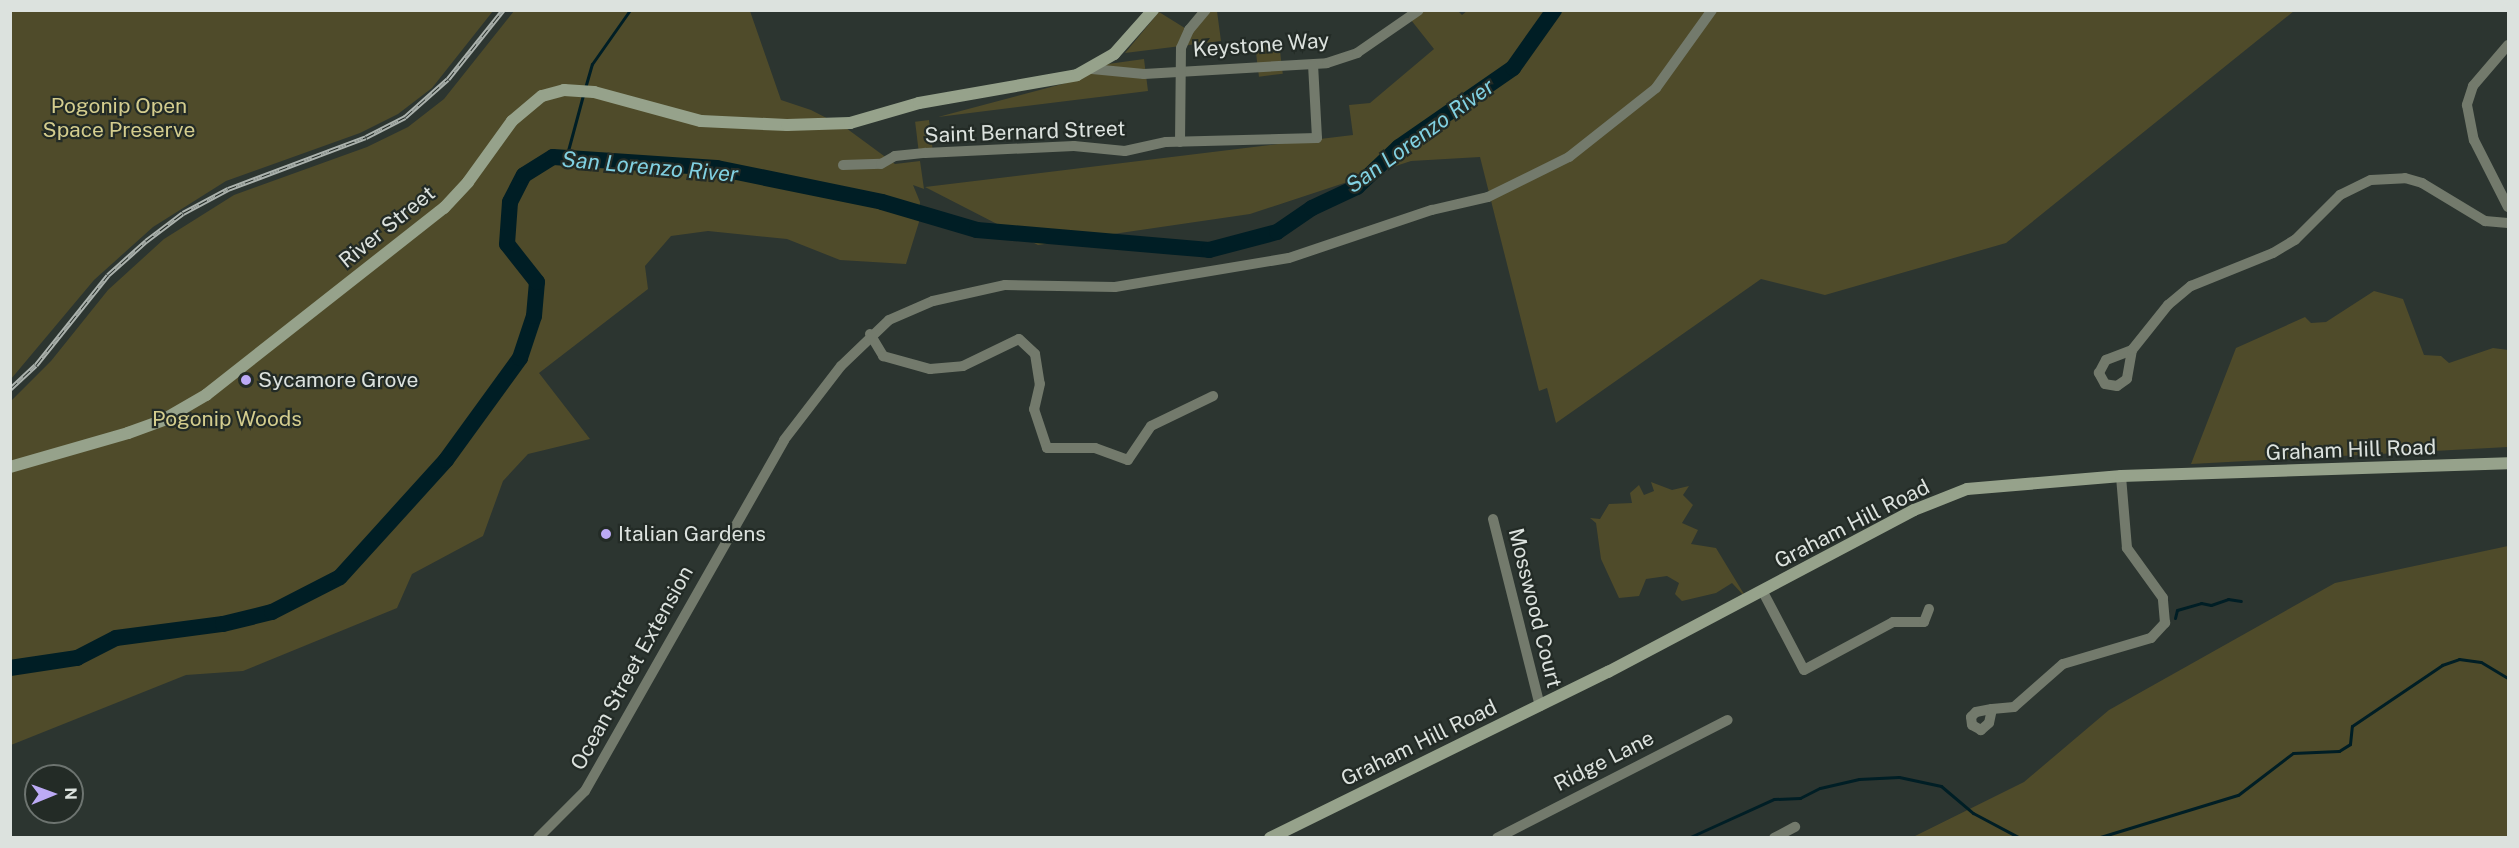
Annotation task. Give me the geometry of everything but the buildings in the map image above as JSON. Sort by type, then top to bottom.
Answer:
[{"type":"main road","points":[[1092,69],[1126,43],[1153,10]]},
{"type":"main road","name":"River Street","points":[[10,467],[128,433],[163,420],[206,395],[444,207],[522,111],[553,92],[577,90],[594,92],[685,118],[787,125],[850,123],[919,103],[1054,80],[1092,69]]},
{"type":"main road","name":"Graham Hill Road","points":[[1270,837],[1284,835],[1540,706],[1762,592],[1914,510],[1967,489],[2121,476],[2508,463]]},
{"type":"street","points":[[1180,142],[1181,48],[1189,30],[1206,10]]},
{"type":"street","name":"Keystone Way","points":[[1092,69],[1144,74],[1179,70],[1313,65],[1357,53],[1419,10]]},
{"type":"street","name":"Ocean Street Extension","points":[[538,837],[585,791],[784,440],[870,334],[889,320],[933,302],[984,290],[1055,284],[1115,287],[1289,258],[1432,210],[1488,197],[1569,157],[1656,88],[1712,10]]},
{"type":"street","points":[[2508,45],[2473,86],[2468,105],[2474,140],[2508,207]]},
{"type":"street","name":"Saint Bernard Street","points":[[843,165],[881,164],[895,156],[926,153],[1074,146],[1125,151],[1180,142],[1317,138],[1313,65]]},
{"type":"street","points":[[2132,350],[2168,306],[2192,286],[2272,253],[2295,240],[2340,195],[2371,180],[2405,178],[2422,183],[2486,221],[2508,223]]},
{"type":"street","points":[[870,334],[883,356],[930,369],[963,366],[1019,339],[1035,354],[1041,384],[1034,409],[1047,448],[1095,448],[1128,460],[1152,426],[1213,396]]},
{"type":"street","points":[[1992,709],[2014,706],[2063,664],[2151,638],[2164,623],[2163,598],[2127,548],[2121,476]]},
{"type":"street","name":"Mosswood Court","points":[[1493,519],[1540,706]]},
{"type":"street","points":[[1762,592],[1804,670],[1893,622],[1924,622],[1929,609]]},
{"type":"street","name":"Ridge Lane","points":[[1497,837],[1728,720]]},
{"type":"street","points":[[1774,837],[1795,827]]},
{"type":"green space","name":"Pogonip Open Space Preserve","points":[[11,10],[493,11],[432,88],[398,114],[360,133],[226,181],[153,227],[94,280],[11,379]]},
{"type":"green space","points":[[1468,10],[2294,11],[2006,243],[1825,295],[1761,279],[1556,423],[1547,388],[1539,391],[1480,157],[1411,161],[1250,214],[1038,245],[925,187],[1353,135],[1349,105],[1370,103],[1434,49],[1411,20],[1422,11],[1458,11],[1462,15]]},
{"type":"green space","name":"Pogonip Woods","points":[[514,11],[750,11],[781,100],[811,110],[846,128],[895,164],[920,161],[924,189],[913,185],[920,202],[919,222],[906,264],[840,260],[787,239],[708,231],[671,236],[645,266],[648,289],[539,373],[590,439],[528,454],[503,481],[483,536],[412,574],[397,608],[243,671],[186,675],[11,745],[11,401],[51,361],[108,290],[164,239],[234,195],[367,147],[408,127],[444,99]]},
{"type":"green space","points":[[1201,11],[1217,11],[1221,41],[1125,53],[1159,12],[1188,30]]},
{"type":"green space","points":[[1279,43],[1283,74],[1259,77],[1255,46]]},
{"type":"green space","points":[[1144,59],[1148,91],[938,117],[1066,83],[1108,64]]},
{"type":"green space","points":[[929,120],[933,151],[919,152],[915,122]]},
{"type":"green space","points":[[2374,291],[2403,299],[2424,355],[2441,356],[2449,363],[2493,348],[2508,350],[2508,447],[2191,464],[2236,348],[2305,317],[2311,323],[2326,322]]},
{"type":"green space","points":[[1651,482],[1672,490],[1689,486],[1683,495],[1693,505],[1682,523],[1698,530],[1691,544],[1716,548],[1747,599],[1732,583],[1716,593],[1682,601],[1675,594],[1679,583],[1667,576],[1646,579],[1639,596],[1619,598],[1601,559],[1596,523],[1590,518],[1600,519],[1609,504],[1632,503],[1630,493],[1639,485],[1644,495],[1654,491]]},
{"type":"green space","points":[[2508,546],[2508,837],[1913,837],[2024,782],[2109,710],[2335,583]]},
{"type":"waterway","points":[[585,88],[592,64],[630,10]]},
{"type":"waterway","name":"San Lorenzo River","points":[[10,668],[77,658],[116,638],[223,624],[272,612],[340,577],[446,460],[520,358],[534,316],[537,282],[507,244],[510,202],[524,175],[553,157],[717,168],[882,202],[977,230],[1209,250],[1277,232],[1312,208],[1357,187],[1399,147],[1513,68],[1554,10]]},
{"type":"waterway","points":[[566,158],[583,95]]},
{"type":"waterway","points":[[2175,618],[2177,610],[2201,603],[2211,605],[2228,599],[2241,601]]},
{"type":"waterway","points":[[2097,838],[2238,795],[2293,753],[2339,751],[2350,744],[2352,726],[2442,665],[2459,659],[2481,662],[2508,678]]},
{"type":"waterway","points":[[1688,838],[1774,799],[1800,798],[1820,788],[1859,779],[1899,777],[1941,786],[1973,813],[2020,838]]},
{"type":"railway","points":[[10,389],[36,365],[108,275],[146,241],[183,213],[228,189],[366,137],[405,117],[448,79],[503,10]]},
{"type":"place","name":"Sycamore Grove","points":[[246,380]]},
{"type":"place","name":"Italian Gardens","points":[[606,534]]}]
